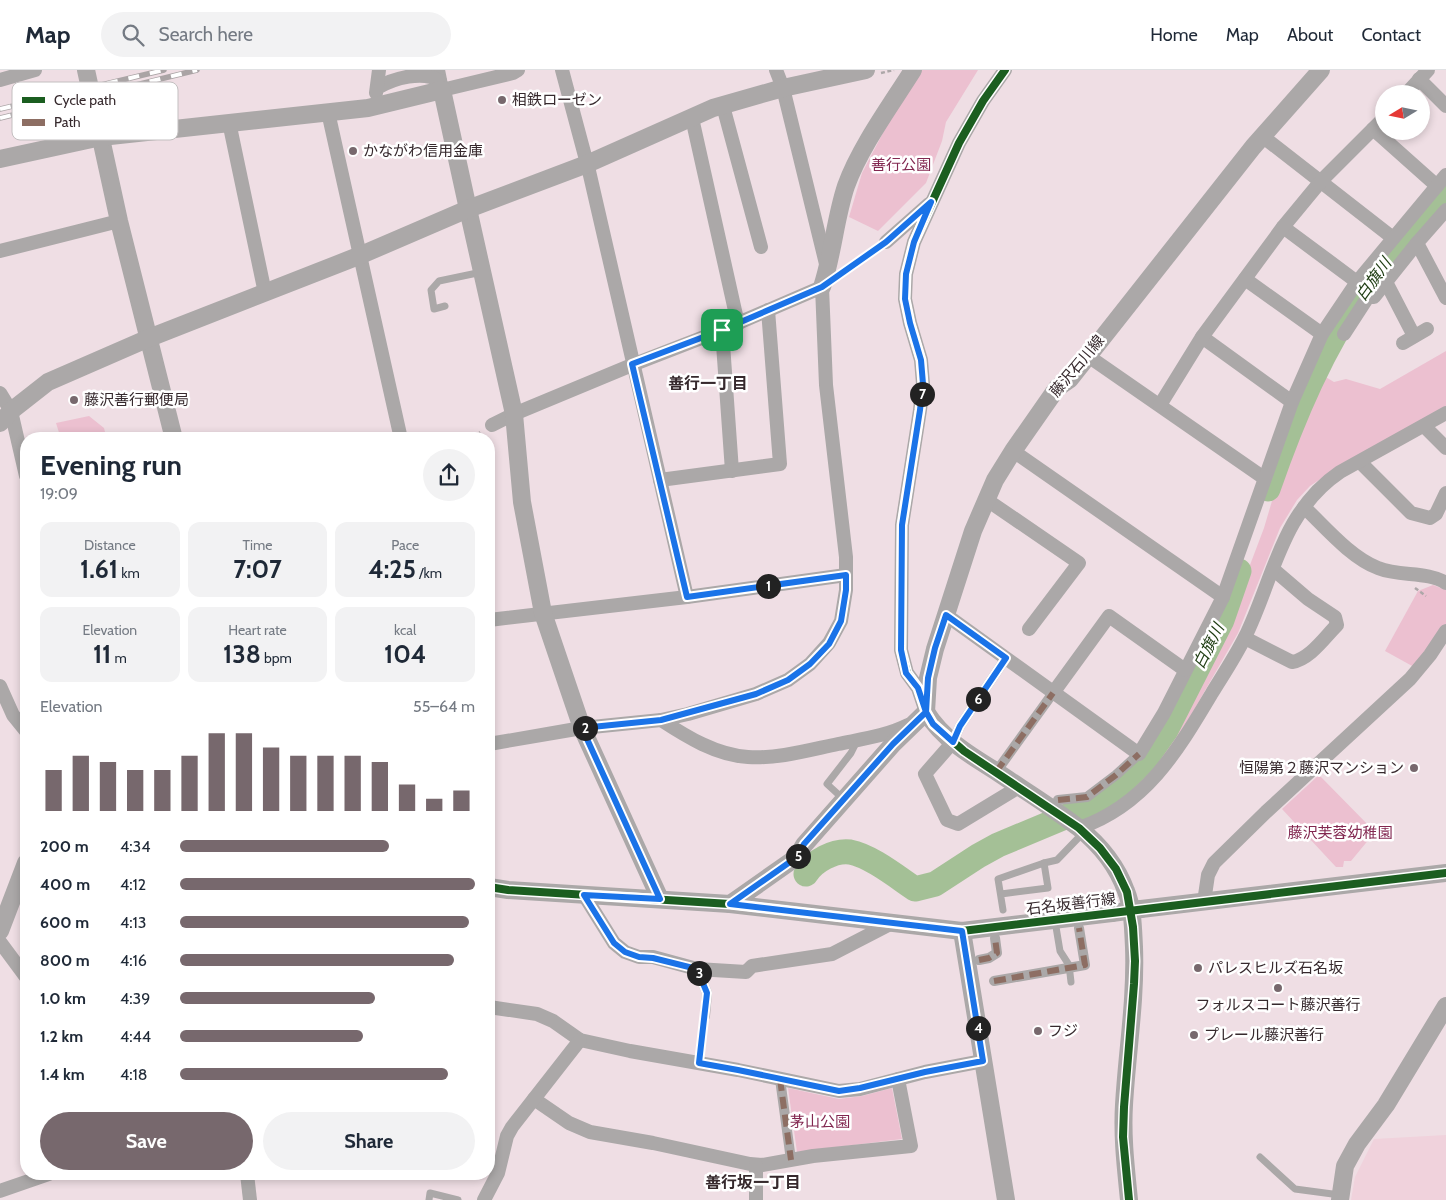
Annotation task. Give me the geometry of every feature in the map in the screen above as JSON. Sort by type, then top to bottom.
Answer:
[{"type":"street","points":[[0,80],[36,70]]},
{"type":"street","points":[[375,106],[379,70]]},
{"type":"street","points":[[178,128],[375,106],[440,80],[513,73],[518,70]]},
{"type":"street","points":[[562,70],[587,164],[687,597]]},
{"type":"street","points":[[495,743],[582,728],[661,720],[756,694],[788,680],[810,664],[829,644],[841,621],[846,590],[846,557],[826,385],[825,279],[783,88],[776,70]]},
{"type":"street","points":[[5,417],[48,382],[149,338],[265,293],[468,209],[587,164],[692,118],[723,106],[783,88],[866,70]]},
{"type":"street","points":[[492,425],[632,364],[738,324],[825,279],[847,185],[861,153],[913,70]]},
{"type":"street","points":[[1005,70],[983,101],[959,143],[914,242],[906,274],[905,299],[921,360],[923,384],[902,525],[901,650],[906,673],[918,688],[924,714],[933,724],[953,742],[996,772],[1019,787],[1059,807],[1100,848],[1116,869],[1127,892],[1133,927],[1134,984],[1123,1137],[1129,1200]]},
{"type":"street","name":"藤沢石川線","points":[[924,714],[928,678],[935,648],[973,531],[996,480],[1013,451],[1057,388],[1070,379],[1165,256],[1262,136],[1321,70]]},
{"type":"street","points":[[377,88],[390,81],[424,73],[433,75],[440,80],[514,414],[522,502],[543,613],[582,728],[660,899]]},
{"type":"street","points":[[1415,85],[1424,75],[1446,106]]},
{"type":"street","points":[[723,106],[761,247]]},
{"type":"street","points":[[328,112],[399,432]]},
{"type":"street","points":[[692,118],[738,324]]},
{"type":"street","points":[[229,122],[265,293]]},
{"type":"street","points":[[1160,405],[1202,337],[1283,227],[1321,181],[1373,129],[1437,186]]},
{"type":"street","points":[[1262,136],[1393,238]]},
{"type":"street","points":[[0,160],[92,140]]},
{"type":"street","points":[[101,140],[172,432]]},
{"type":"street","points":[[1059,807],[1087,797],[1116,775],[1139,754],[1164,713],[1223,597],[1292,402],[1322,334],[1357,282],[1446,175]]},
{"type":"street","points":[[886,242],[931,202]]},
{"type":"street","points":[[1344,334],[1368,298],[1374,297],[1446,210]]},
{"type":"street","points":[[0,251],[120,221]]},
{"type":"street","points":[[1283,227],[1357,282]]},
{"type":"street","points":[[1418,243],[1446,298]]},
{"type":"street","points":[[1244,278],[1322,334]]},
{"type":"street","points":[[1386,282],[1409,340],[1428,329]]},
{"type":"street","points":[[660,480],[780,464],[768,310]]},
{"type":"street","points":[[722,330],[732,471]]},
{"type":"street","points":[[1202,337],[1292,402]]},
{"type":"street","points":[[1088,356],[1264,478]]},
{"type":"street","points":[[0,393],[5,417],[20,459]]},
{"type":"street","points":[[1082,830],[1127,804],[1152,781],[1181,744],[1245,638],[1286,534],[1311,496],[1324,483],[1446,413]]},
{"type":"street","points":[[1424,426],[1446,448]]},
{"type":"street","points":[[1013,451],[1223,597]]},
{"type":"street","points":[[1360,462],[1411,513],[1430,518],[1436,514],[1446,494]]},
{"type":"street","points":[[987,500],[1079,562],[1029,629]]},
{"type":"street","points":[[1304,507],[1358,558],[1377,568],[1406,575],[1430,577],[1446,583]]},
{"type":"street","points":[[1245,638],[1292,662],[1300,661],[1336,625],[1335,617],[1308,599],[1273,569]]},
{"type":"street","points":[[495,619],[687,597],[846,575]]},
{"type":"street","points":[[946,615],[1139,754]]},
{"type":"street","points":[[996,772],[1109,616],[1185,670]]},
{"type":"street","points":[[1204,902],[1208,875],[1214,863],[1266,812],[1410,679],[1446,631]]},
{"type":"street","points":[[1006,658],[960,726],[953,742],[926,774],[947,820],[958,824],[1019,787]]},
{"type":"street","points":[[0,686],[13,715],[20,724]]},
{"type":"street","points":[[661,720],[692,740],[721,751],[748,757],[800,752],[893,732],[924,714]]},
{"type":"street","points":[[730,904],[797,857],[804,844],[887,751],[924,714]]},
{"type":"street","name":"石名坂善行線","points":[[495,888],[730,904],[962,931],[1446,873]]},
{"type":"street","points":[[0,931],[20,879]]},
{"type":"street","points":[[584,895],[614,943],[625,952],[639,957],[653,958],[697,969],[746,972],[752,966],[832,954],[892,923]]},
{"type":"street","points":[[994,981],[1085,965],[1079,928]]},
{"type":"street","points":[[962,931],[1006,1200]]},
{"type":"street","points":[[979,960],[989,958],[997,953],[995,938]]},
{"type":"street","points":[[0,942],[20,969]]},
{"type":"street","points":[[697,969],[707,993],[705,1016]]},
{"type":"street","points":[[1340,1197],[1345,1166],[1357,1144],[1386,1106],[1446,1006]]},
{"type":"street","points":[[495,1008],[537,1014],[553,1021],[580,1040],[839,1091],[983,1061]]},
{"type":"street","points":[[495,1179],[506,1136],[580,1040]]},
{"type":"street","points":[[780,1079],[791,1160]]},
{"type":"street","points":[[534,1099],[574,1126],[590,1132],[653,1143],[736,1162],[762,1165],[832,1154],[911,1146],[898,1079]]},
{"type":"street","points":[[756,1165],[756,1200]]},
{"type":"street","points":[[0,1191],[31,1180]]},
{"type":"street","points":[[248,1180],[250,1200]]},
{"type":"street","points":[[484,1200],[494,1180]]},
{"type":"lane","points":[[445,306],[434,309],[431,290],[439,280],[482,272]]},
{"type":"lane","points":[[839,795],[827,784],[851,753],[857,740]]},
{"type":"lane","points":[[1003,910],[998,880],[1057,860],[1082,830]]},
{"type":"lane","points":[[1000,894],[1048,888],[1044,863]]},
{"type":"lane","points":[[1055,920],[1060,951],[1069,965],[1071,982]]},
{"type":"lane","points":[[1260,1157],[1295,1189],[1340,1197]]},
{"type":"lane","points":[[429,1200],[430,1193],[458,1200]]},
{"type":"path","points":[[825,279],[886,242]]},
{"type":"path","points":[[699,1063],[705,1016]]},
{"type":"shaded area","points":[[1446,1135],[1446,1200],[1351,1200],[1355,1177],[1374,1139]]},
{"type":"green space","name":"善行公園","points":[[922,70],[978,70],[946,122],[942,141],[926,183],[878,231],[849,217],[862,173],[897,106]]},
{"type":"green space","points":[[1446,351],[1446,407],[1337,468],[1310,486],[1297,500],[1280,528],[1238,633],[1175,743],[1143,780],[1123,798],[1091,818],[1085,819],[1081,815],[1123,788],[1149,763],[1170,732],[1228,623],[1264,528],[1282,467],[1319,373],[1334,382],[1346,379],[1380,389]]},
{"type":"green space","points":[[89,416],[104,428],[105,432],[59,432],[56,423]]},
{"type":"green space","points":[[1433,585],[1446,590],[1446,625],[1414,667],[1385,651],[1418,591]]},
{"type":"green space","name":"藤沢芙蓉幼稚園","points":[[1319,775],[1375,832],[1351,861],[1344,861],[1343,867],[1336,867],[1282,809]]},
{"type":"green space","name":"茅山公園","points":[[788,1088],[839,1099],[862,1096],[892,1088],[902,1139],[797,1152]]},
{"type":"waterway","name":"白旗川","points":[[1268,489],[1310,383],[1336,332],[1376,271],[1446,186]]},
{"type":"waterway","name":"白旗川","points":[[806,874],[825,857],[850,852],[875,862],[915,889],[935,884],[998,845],[1088,806],[1120,785],[1145,760],[1166,730],[1222,620],[1239,571]]},
{"type":"railway","points":[[114,82],[164,70]]},
{"type":"railway","points":[[148,82],[197,70]]},
{"type":"railway","points":[[0,109],[12,106]]},
{"type":"railway","points":[[0,118],[12,115]]},
{"type":"marked path","points":[[953,742],[960,726],[1006,658]]},
{"type":"marked path","points":[[996,772],[1053,693]]},
{"type":"marked path","points":[[1058,800],[1087,797],[1116,775],[1139,754]]},
{"type":"marked path","points":[[994,981],[1085,965],[1079,928]]},
{"type":"marked path","points":[[979,960],[989,958],[997,953],[995,938]]},
{"type":"marked path","points":[[697,969],[707,993],[705,1016]]},
{"type":"marked path","points":[[780,1079],[791,1160]]},
{"type":"cycle path","points":[[1005,70],[983,101],[959,143],[914,242],[906,274],[905,299],[921,360],[923,384],[902,525],[901,650],[907,673],[918,688],[926,712],[933,724],[964,751],[1079,828],[1100,848],[1116,869],[1127,892],[1133,927],[1135,961],[1123,1137],[1129,1200]]},
{"type":"cycle path","points":[[495,888],[730,904],[962,931],[1446,873]]},
{"type":"place","name":"相鉄ローゼン","points":[[502,100]]},
{"type":"place","name":"かながわ信用金庫","points":[[353,151]]},
{"type":"place","name":"藤沢善行郵便局","points":[[74,400]]},
{"type":"place","name":"恒陽第２藤沢マンション","points":[[1414,768]]},
{"type":"place","name":"パレスヒルズ石名坂","points":[[1198,968]]},
{"type":"place","name":"フォルスコート藤沢善行","points":[[1278,988]]},
{"type":"place","name":"フジ","points":[[1038,1031]]},
{"type":"place","name":"プレール藤沢善行","points":[[1194,1035]]},
{"type":"district","name":"善行一丁目","points":[[708,383]]},
{"type":"district","name":"善行坂一丁目","points":[[753,1182]]},
{"type":"route","points":[[722,330],[632,364],[687,597],[846,575],[846,590],[841,621],[829,644],[810,664],[788,680],[756,694],[661,720],[582,728],[660,899],[584,895],[614,943],[625,952],[639,957],[653,958],[697,969],[707,993],[699,1063],[839,1091],[983,1061],[962,931],[730,904],[797,857],[804,844],[893,744],[926,712],[928,678],[935,648],[946,615],[1006,658],[960,726],[953,742],[933,724],[926,712],[918,688],[906,673],[901,650],[902,525],[923,384],[921,360],[905,299],[906,274],[914,242],[931,202],[886,242],[822,287],[722,330]]}]
